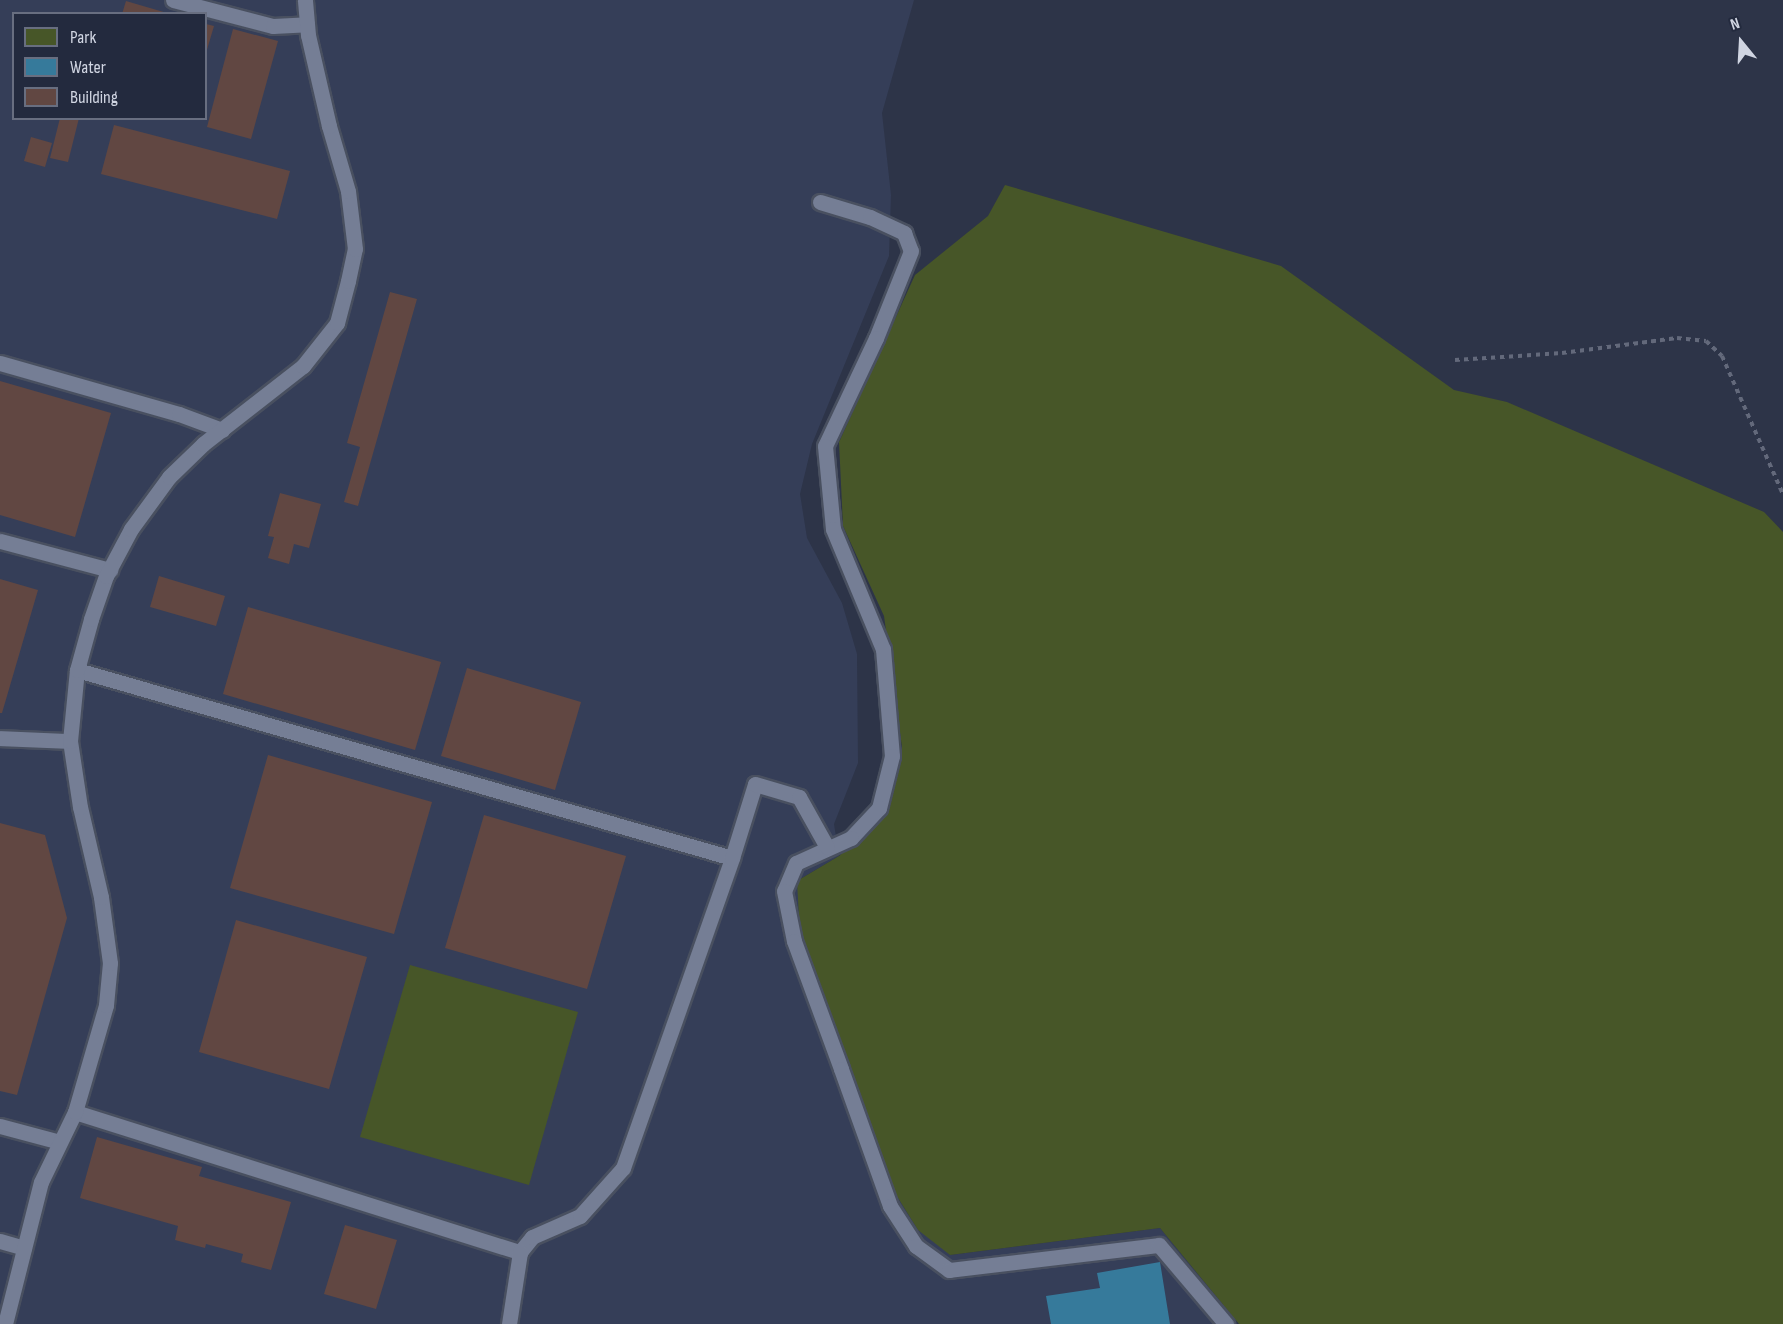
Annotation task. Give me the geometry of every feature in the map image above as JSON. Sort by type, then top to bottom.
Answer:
[{"type":"lane","points":[[173,0],[273,26],[307,24]]},
{"type":"lane","points":[[5,1324],[40,1182],[75,1112],[106,1005],[110,963],[101,897],[80,807],[70,741],[78,670],[91,619],[110,570],[131,529],[169,477],[222,430],[303,366],[336,323],[355,249],[348,191],[328,126],[307,24],[305,0]]},
{"type":"lane","points":[[820,202],[870,217],[904,233],[912,251],[876,338],[825,446],[833,529],[883,649],[892,756],[879,808],[851,838],[796,863],[784,891],[794,941],[890,1206],[916,1246],[949,1270],[1160,1245],[1226,1324]]},
{"type":"lane","points":[[0,363],[179,414],[222,430]]},
{"type":"lane","points":[[0,541],[110,570]]},
{"type":"lane","points":[[78,670],[732,858]]},
{"type":"lane","points":[[0,738],[70,741]]},
{"type":"lane","points":[[509,1324],[520,1252],[532,1237],[580,1216],[623,1168],[732,858],[755,784],[799,797],[827,847]]},
{"type":"lane","points":[[75,1112],[520,1252]]},
{"type":"lane","points":[[0,1126],[60,1142]]},
{"type":"lane","points":[[0,1241],[24,1248]]},
{"type":"path","points":[[1455,360],[1562,353],[1677,338],[1706,341],[1722,356],[1783,494]]},
{"type":"shaded area","points":[[0,0],[914,0],[882,113],[891,195],[889,256],[812,444],[800,494],[807,538],[842,603],[857,654],[858,763],[834,824],[839,856],[797,881],[950,1255],[1160,1228],[1229,1311],[1213,1324],[0,1324]]},
{"type":"green space","points":[[1005,185],[1281,266],[1454,390],[1507,402],[1764,512],[1783,532],[1783,1324],[1239,1324],[1160,1228],[950,1255],[918,1230],[895,1193],[800,936],[797,881],[839,856],[888,812],[902,747],[884,616],[843,526],[839,442],[915,275],[988,216]]},
{"type":"green space","points":[[410,965],[578,1012],[529,1185],[360,1137]]},
{"type":"water","points":[[1160,1262],[1170,1324],[1051,1324],[1046,1296],[1100,1288],[1097,1273]]},
{"type":"building","points":[[126,1],[164,12],[123,12]]},
{"type":"building","points":[[207,24],[214,26],[207,50]]},
{"type":"building","points":[[233,29],[278,41],[251,139],[207,127]]},
{"type":"building","points":[[60,120],[78,120],[68,162],[50,158]]},
{"type":"building","points":[[114,125],[290,171],[277,219],[101,174]]},
{"type":"building","points":[[31,137],[52,143],[45,167],[24,161]]},
{"type":"building","points":[[390,292],[417,299],[358,506],[344,502],[360,447],[347,443]]},
{"type":"building","points":[[0,381],[111,413],[75,537],[0,515]]},
{"type":"building","points":[[280,493],[321,504],[309,548],[294,544],[289,564],[268,558],[274,537],[268,536]]},
{"type":"building","points":[[159,576],[225,596],[216,626],[150,607]]},
{"type":"building","points":[[0,579],[38,590],[2,713],[0,713]]},
{"type":"building","points":[[248,607],[441,662],[415,750],[223,694]]},
{"type":"building","points":[[467,668],[581,702],[555,790],[441,756]]},
{"type":"building","points":[[268,755],[432,802],[394,934],[230,888]]},
{"type":"building","points":[[484,815],[626,856],[587,989],[445,948]]},
{"type":"building","points":[[0,823],[45,835],[67,918],[17,1095],[0,1091]]},
{"type":"building","points":[[236,920],[367,957],[329,1089],[199,1052]]},
{"type":"building","points":[[97,1137],[202,1167],[199,1176],[291,1202],[271,1270],[241,1262],[243,1254],[206,1244],[205,1248],[175,1240],[178,1226],[80,1198]]},
{"type":"building","points":[[345,1225],[397,1240],[376,1309],[324,1294]]}]
